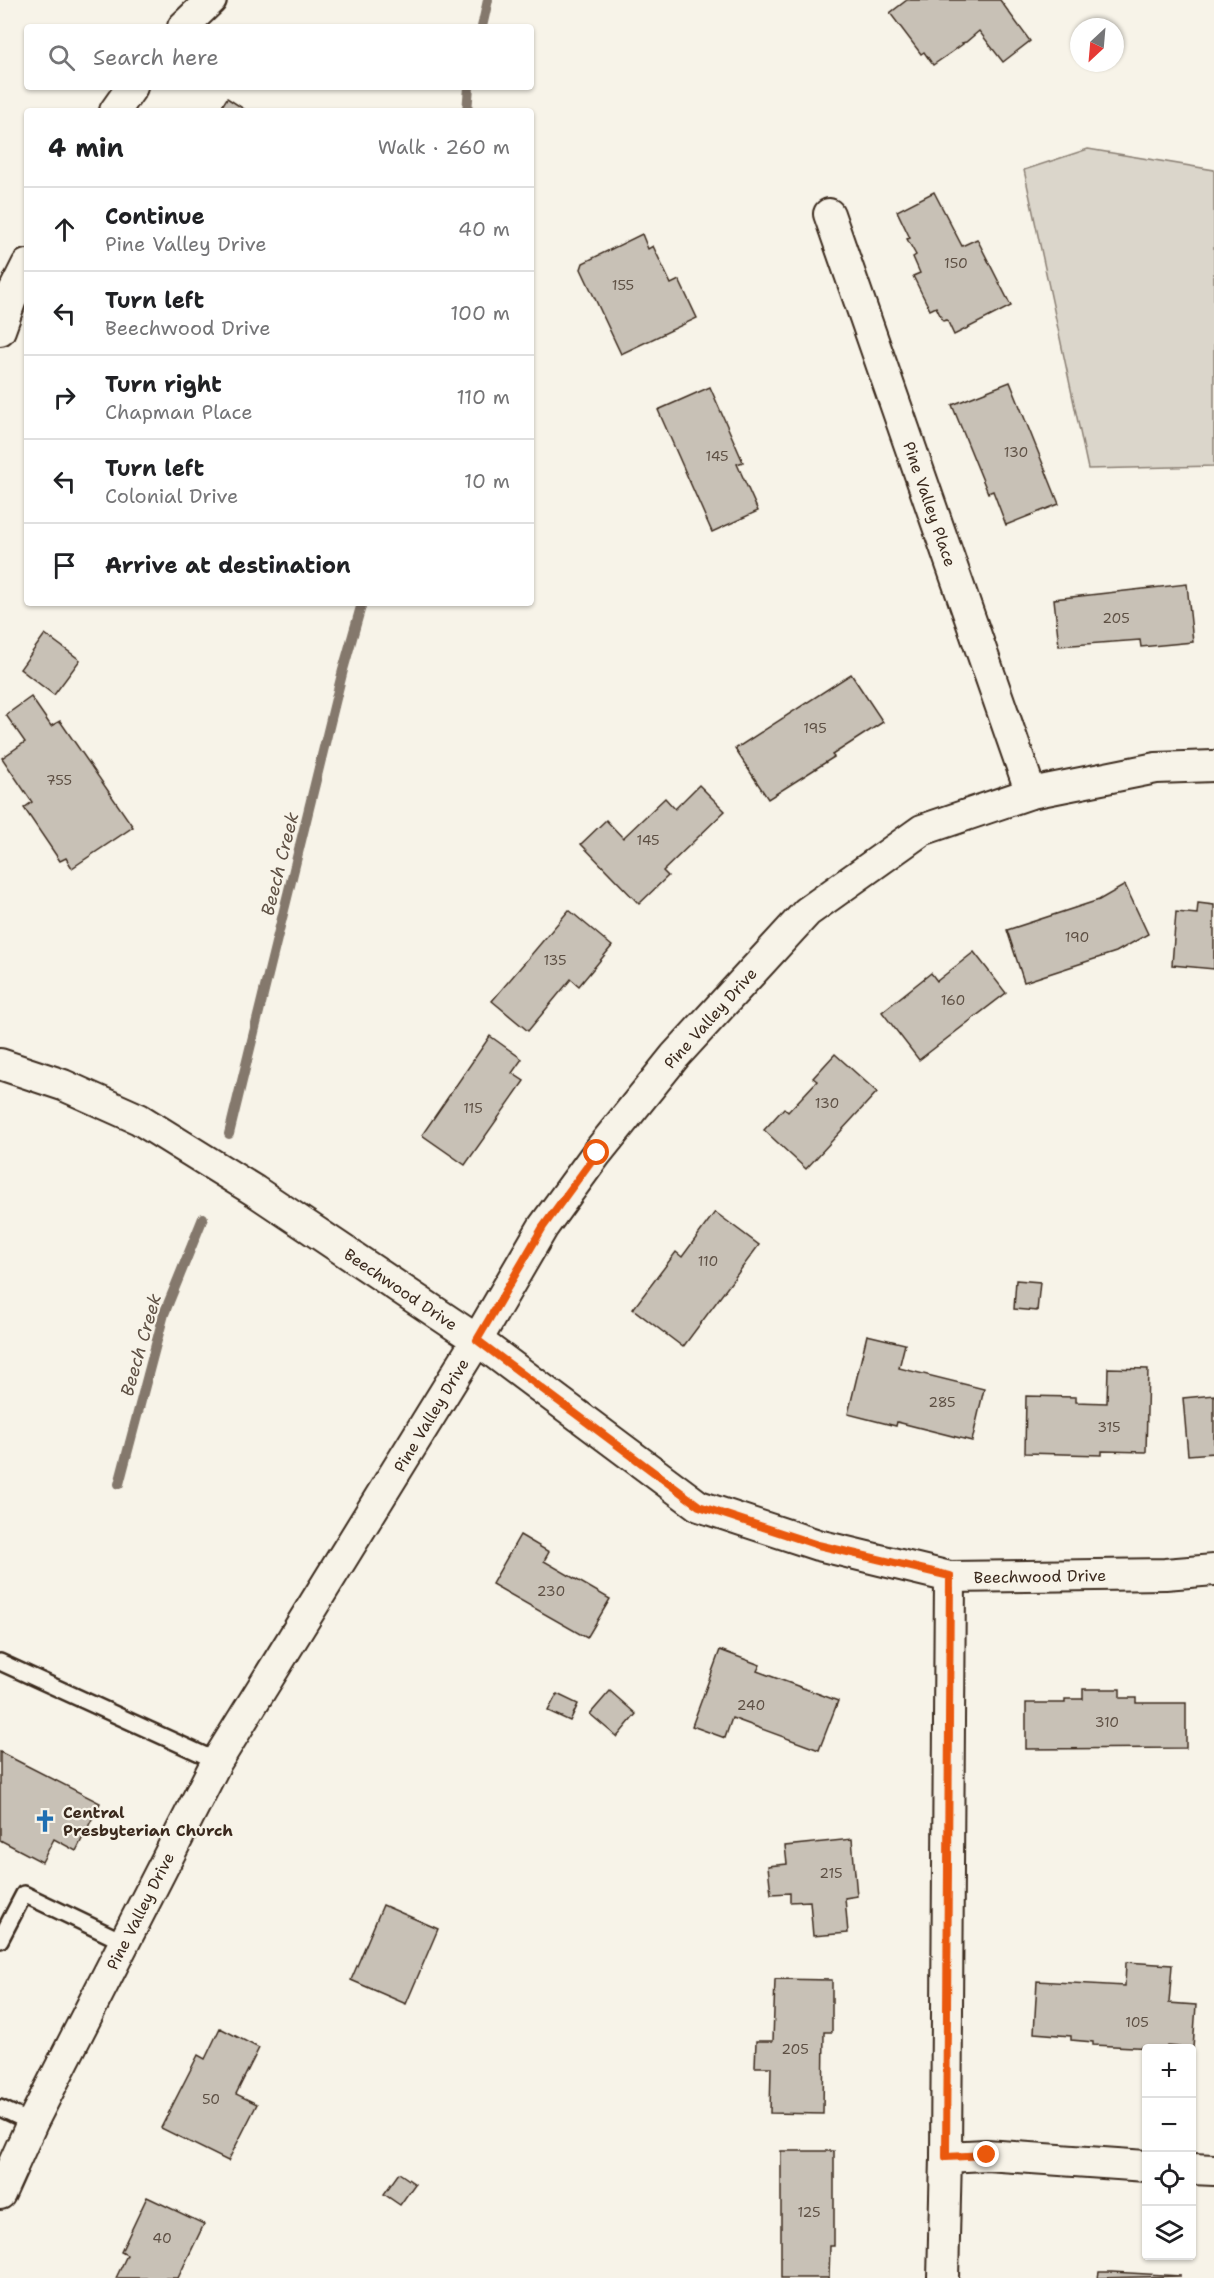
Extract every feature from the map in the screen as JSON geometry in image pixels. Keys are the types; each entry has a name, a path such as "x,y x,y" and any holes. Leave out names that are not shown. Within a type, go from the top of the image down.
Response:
{"street":[{"path":"186,24 211,0"},
{"path":"117,108 130,90"},
{"name":"Pine Valley Place","path":"829,214 1031,793"},
{"path":"0,330 24,271"},
{"name":"Pine Valley Drive","path":"0,2194 32,2123 218,1761 477,1340 543,1227 597,1153 675,1056 807,912 922,830 1031,793 1156,768 1214,766"},
{"name":"Beechwood Drive","path":"0,1064 63,1084 139,1119 255,1191 477,1340 699,1506 818,1545 950,1576 1165,1574 1214,1570"},
{"path":"943,2278 950,1576"},
{"path":"946,2157 987,2155 1142,2166"},
{"path":"1196,2169 1214,2170"}],"lane":[{"path":"0,1662 218,1761"},
{"path":"0,1940 24,1894 124,1942"},
{"path":"0,2108 32,2123"}],"shaded area":[{"path":"1088,149 1214,170 1214,466 1088,469 1024,170"}],"building":[{"path":"907,0 1000,0 1030,41 1003,62 979,31 933,65 924,52 921,54 890,13"},
{"path":"227,98 242,108 221,108"},
{"path":"934,192 962,246 977,239 1011,306 954,335 947,320 943,321 936,307 930,310 913,276 920,273 913,257 916,255 907,239 910,238 897,211"},
{"path":"642,234 648,249 653,246 671,284 679,280 697,318 621,354 581,269 583,263"},
{"path":"1010,382 1059,504 1006,525 993,491 988,493 952,405"},
{"path":"710,387 743,462 737,464 758,511 712,532 658,410"},
{"path":"1187,584 1193,642 1141,647 1140,640 1059,646 1054,599"},
{"path":"45,634 80,660 54,695 20,669"},
{"path":"851,674 883,722 832,755 834,757 768,799 735,749"},
{"path":"31,697 51,726 60,721 133,827 72,868 66,858 60,861 24,808 32,802 2,758 25,742 6,715"},
{"path":"699,785 725,811 663,871 668,876 639,904 581,844 606,820 623,838 665,798 675,809"},
{"path":"1125,885 1148,934 1116,952 1024,982 1007,930 1099,900"},
{"path":"1198,903 1214,905 1214,969 1172,965 1176,912 1197,914"},
{"path":"569,910 612,946 579,986 571,979 528,1031 492,1001"},
{"path":"974,952 1006,993 919,1060 882,1012 931,973 937,981"},
{"path":"490,1036 522,1059 512,1073 524,1081 465,1165 422,1135"},
{"path":"835,1054 877,1092 806,1169 764,1130 784,1108 788,1112 817,1081 813,1078"},
{"path":"715,1212 759,1245 683,1347 633,1309 676,1252 682,1257"},
{"path":"1016,1280 1040,1282 1037,1311 1014,1309"},
{"path":"867,1335 905,1344 899,1368 984,1389 972,1441 897,1422 896,1426 848,1414"},
{"path":"1108,1368 1148,1369 1146,1452 1102,1451 1102,1455 1025,1453 1026,1396 1076,1397 1076,1402 1107,1403"},
{"path":"1214,1395 1214,1453 1188,1455 1183,1398"},
{"path":"520,1535 549,1552 544,1561 610,1599 587,1638 492,1584"},
{"path":"720,1650 760,1665 757,1671 838,1701 819,1750 732,1718 725,1738 692,1726"},
{"path":"1083,1689 1120,1689 1120,1698 1136,1698 1136,1703 1186,1703 1186,1748 1026,1749 1026,1703 1065,1703 1065,1699 1083,1699"},
{"path":"610,1691 636,1714 617,1737 590,1714"},
{"path":"557,1694 578,1704 570,1721 548,1711"},
{"name":"Central Presbyterian Church","path":"0,1752 100,1803 76,1851 54,1839 42,1862 0,1840"},
{"path":"852,1839 857,1896 845,1898 848,1933 813,1936 810,1901 790,1902 790,1893 771,1894 768,1866 787,1864 785,1846"},
{"path":"383,1905 438,1929 406,2004 351,1980"},
{"path":"1126,1962 1172,1965 1169,2003 1196,2005 1193,2044 1142,2044 1142,2047 1093,2045 1093,2042 1071,2040 1071,2036 1034,2033 1037,1981 1125,1986"},
{"path":"775,1979 832,1980 832,2032 824,2032 823,2114 770,2113 771,2067 755,2067 756,2041 773,2041"},
{"path":"220,2028 259,2048 236,2094 257,2104 228,2161 161,2128 198,2055 205,2059"},
{"path":"781,2151 834,2151 834,2246 830,2246 829,2278 781,2278"},
{"path":"399,2173 415,2184 400,2205 384,2194"},
{"path":"147,2197 204,2224 178,2278 116,2278 127,2255 121,2252"},
{"path":"1099,2272 1112,2272 1181,2276 1098,2278"}],"waterway":[{"name":"Beech Creek","path":"483,24 488,0"},
{"name":"Beech Creek","path":"467,108 469,90"},
{"name":"Beech Creek","path":"229,1134 343,670 361,606"},
{"name":"Beech Creek","path":"119,1484 164,1314 203,1218"}],"place":[{"name":"Central Presbyterian Church","path":"45,1821"}],"route":[{"path":"597,1153 543,1227 477,1340 699,1506 818,1545 950,1576 946,2157 987,2155"}]}
